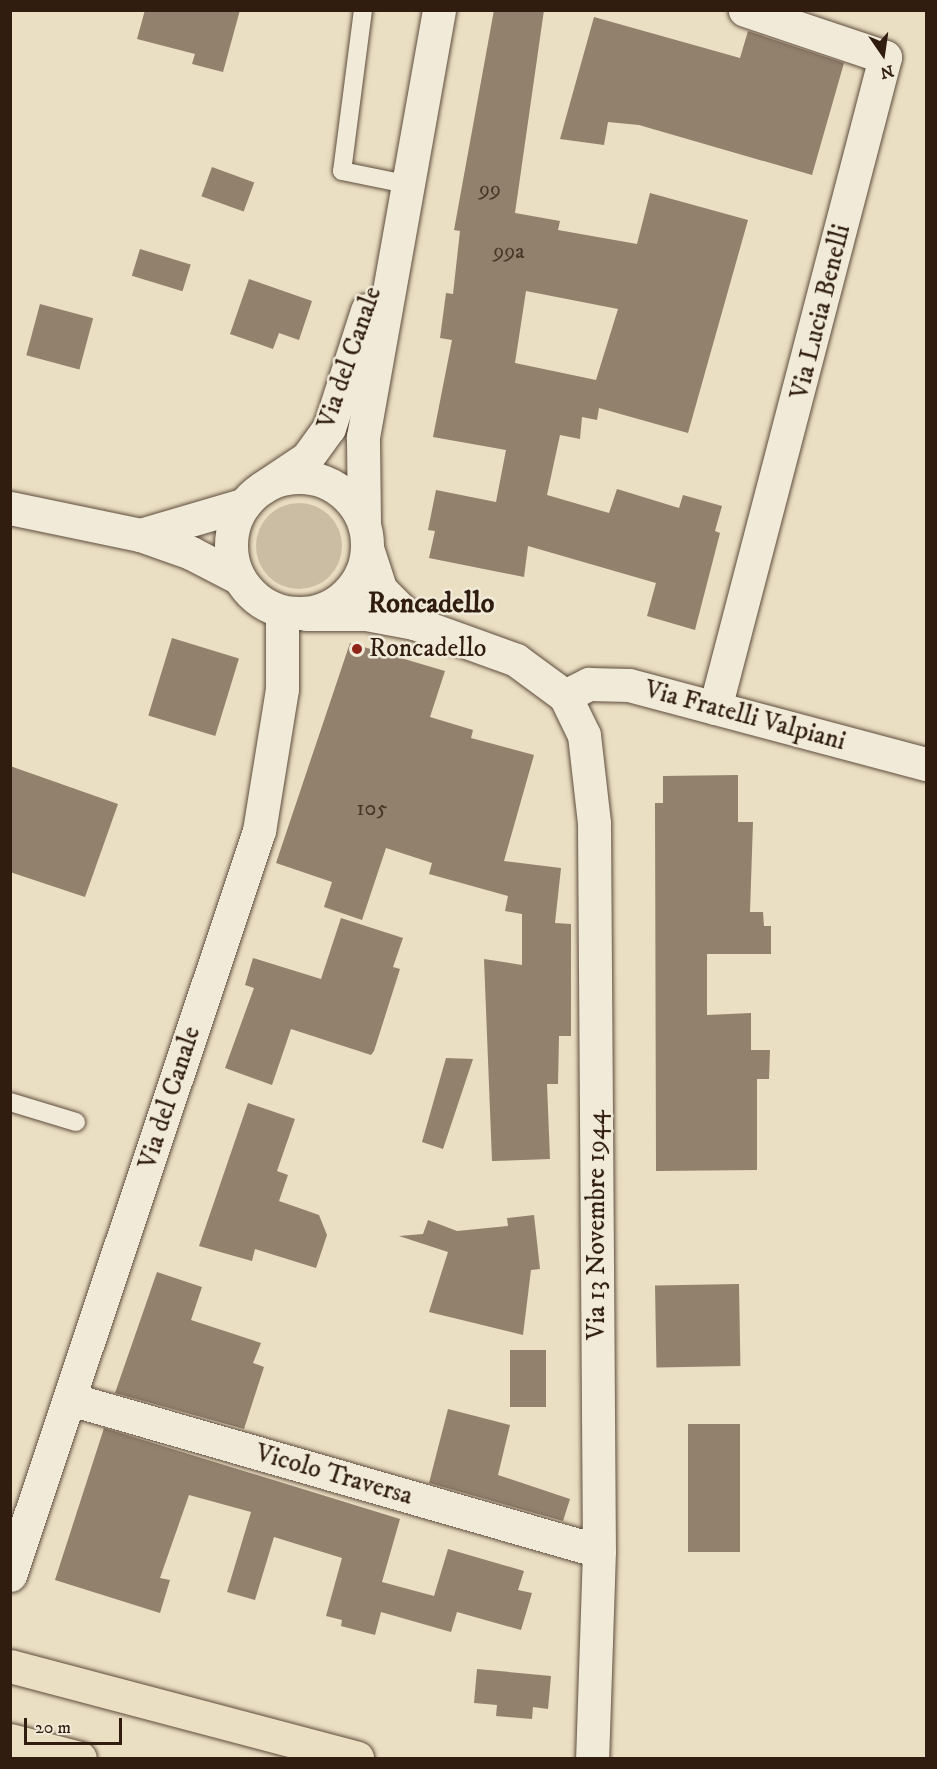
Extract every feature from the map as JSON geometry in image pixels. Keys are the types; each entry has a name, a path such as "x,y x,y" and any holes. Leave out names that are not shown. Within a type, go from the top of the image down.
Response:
{"highway":[{"path":"10,1666 357,1758"},
{"path":"10,1740 80,1758"}],"street":[{"name":"Via del Canale","path":"366,536 363,436 438,10"},
{"name":"Via Lucia Benelli","path":"715,708 885,57 745,10"},
{"name":"Via del Canale","path":"253,496 307,458 330,428 404,193"},
{"path":"140,535 253,496 281,480 322,480 354,504 366,536 380,589 414,623"},
{"path":"239,578 231,540 253,496"},
{"path":"10,508 140,535 239,578 265,605 294,613 366,614 414,623 516,660 565,696"},
{"path":"294,613 329,607 348,593 362,574 366,536"},
{"name":"Via del Canale","path":"10,1575 259,831 294,613"},
{"name":"Via Fratelli Valpiani","path":"565,696 589,684 629,685 927,764"},
{"name":"Via 13 Novembre 1944","path":"565,696 584,735 594,823 599,1551 592,1758"},
{"name":"Vicolo Traversa","path":"69,1399 599,1551"}],"lane":[{"path":"363,10 342,171 404,193"},
{"path":"10,1102 76,1122"}],"shaded area":[{"path":"299,503 315,507 329,516 338,530 342,546 338,562 329,576 315,585 299,589 283,585 269,576 260,562 256,546 260,530 269,516 283,507"}],"building":[{"path":"145,10 240,10 223,72 192,64 195,54 137,39"},
{"path":"494,10 544,10 515,213 560,221 558,230 637,244 650,193 748,220 688,433 599,408 597,420 582,417 580,439 560,435 547,495 609,513 617,489 679,508 683,495 722,506 715,531 720,533 695,630 647,616 656,583 528,546 524,577 429,558 435,531 428,530 436,490 496,502 506,450 433,437 452,340 440,338 446,293 453,294 460,231 454,230","holes":["526,291 618,309 596,380 515,363"]},
{"path":"594,17 740,58 748,31 844,63 812,175 639,125 608,122 604,145 560,139"},
{"path":"212,167 254,182 244,212 201,196"},
{"path":"140,249 191,264 182,291 132,276"},
{"path":"249,279 312,301 299,340 279,333 273,349 230,334"},
{"path":"40,304 93,318 79,369 26,355"},
{"path":"172,638 239,658 215,736 148,715"},
{"path":"350,643 445,671 430,717 473,730 471,738 534,755 504,861 561,868 555,923 571,924 571,1036 559,1036 558,1084 547,1084 550,1159 492,1161 484,959 522,965 522,914 505,911 508,896 429,874 432,863 386,848 362,920 324,907 332,882 276,863"},
{"path":"10,766 118,804 85,897 10,872"},
{"path":"738,775 738,822 753,822 750,912 763,912 764,926 771,926 771,954 707,954 707,1015 751,1013 751,1050 770,1050 769,1079 757,1079 757,1170 656,1171 655,803 663,803 663,776"},
{"path":"341,918 403,938 393,967 400,969 371,1055 291,1029 272,1085 225,1068 254,988 245,985 253,958 321,979"},
{"path":"446,1058 473,1059 443,1149 422,1142"},
{"path":"248,1103 295,1119 277,1171 288,1175 279,1201 319,1215 327,1235 316,1268 255,1249 252,1261 199,1246"},
{"path":"534,1215 540,1269 531,1270 523,1335 429,1312 448,1252 399,1236 423,1234 428,1220 457,1231 508,1226 507,1218"},
{"path":"157,1272 202,1287 191,1320 261,1343 253,1363 264,1367 244,1429 115,1393"},
{"path":"739,1284 740,1366 656,1367 655,1285"},
{"path":"510,1350 546,1350 546,1407 510,1407"},
{"path":"448,1409 510,1425 498,1475 570,1499 563,1521 429,1483"},
{"path":"688,1424 740,1424 740,1552 688,1552"},
{"path":"104,1428 400,1519 382,1582 434,1596 448,1549 524,1571 518,1590 532,1593 521,1630 457,1612 451,1632 381,1612 375,1635 341,1626 342,1620 326,1616 342,1558 274,1537 255,1600 227,1592 251,1512 189,1495 160,1578 170,1580 160,1613 55,1580"},
{"path":"477,1669 551,1676 548,1709 533,1707 532,1719 496,1716 497,1705 474,1703"}],"place":[{"name":"Roncadello","path":"357,649"}],"district":[{"name":"Roncadello","path":"431,604"}]}
